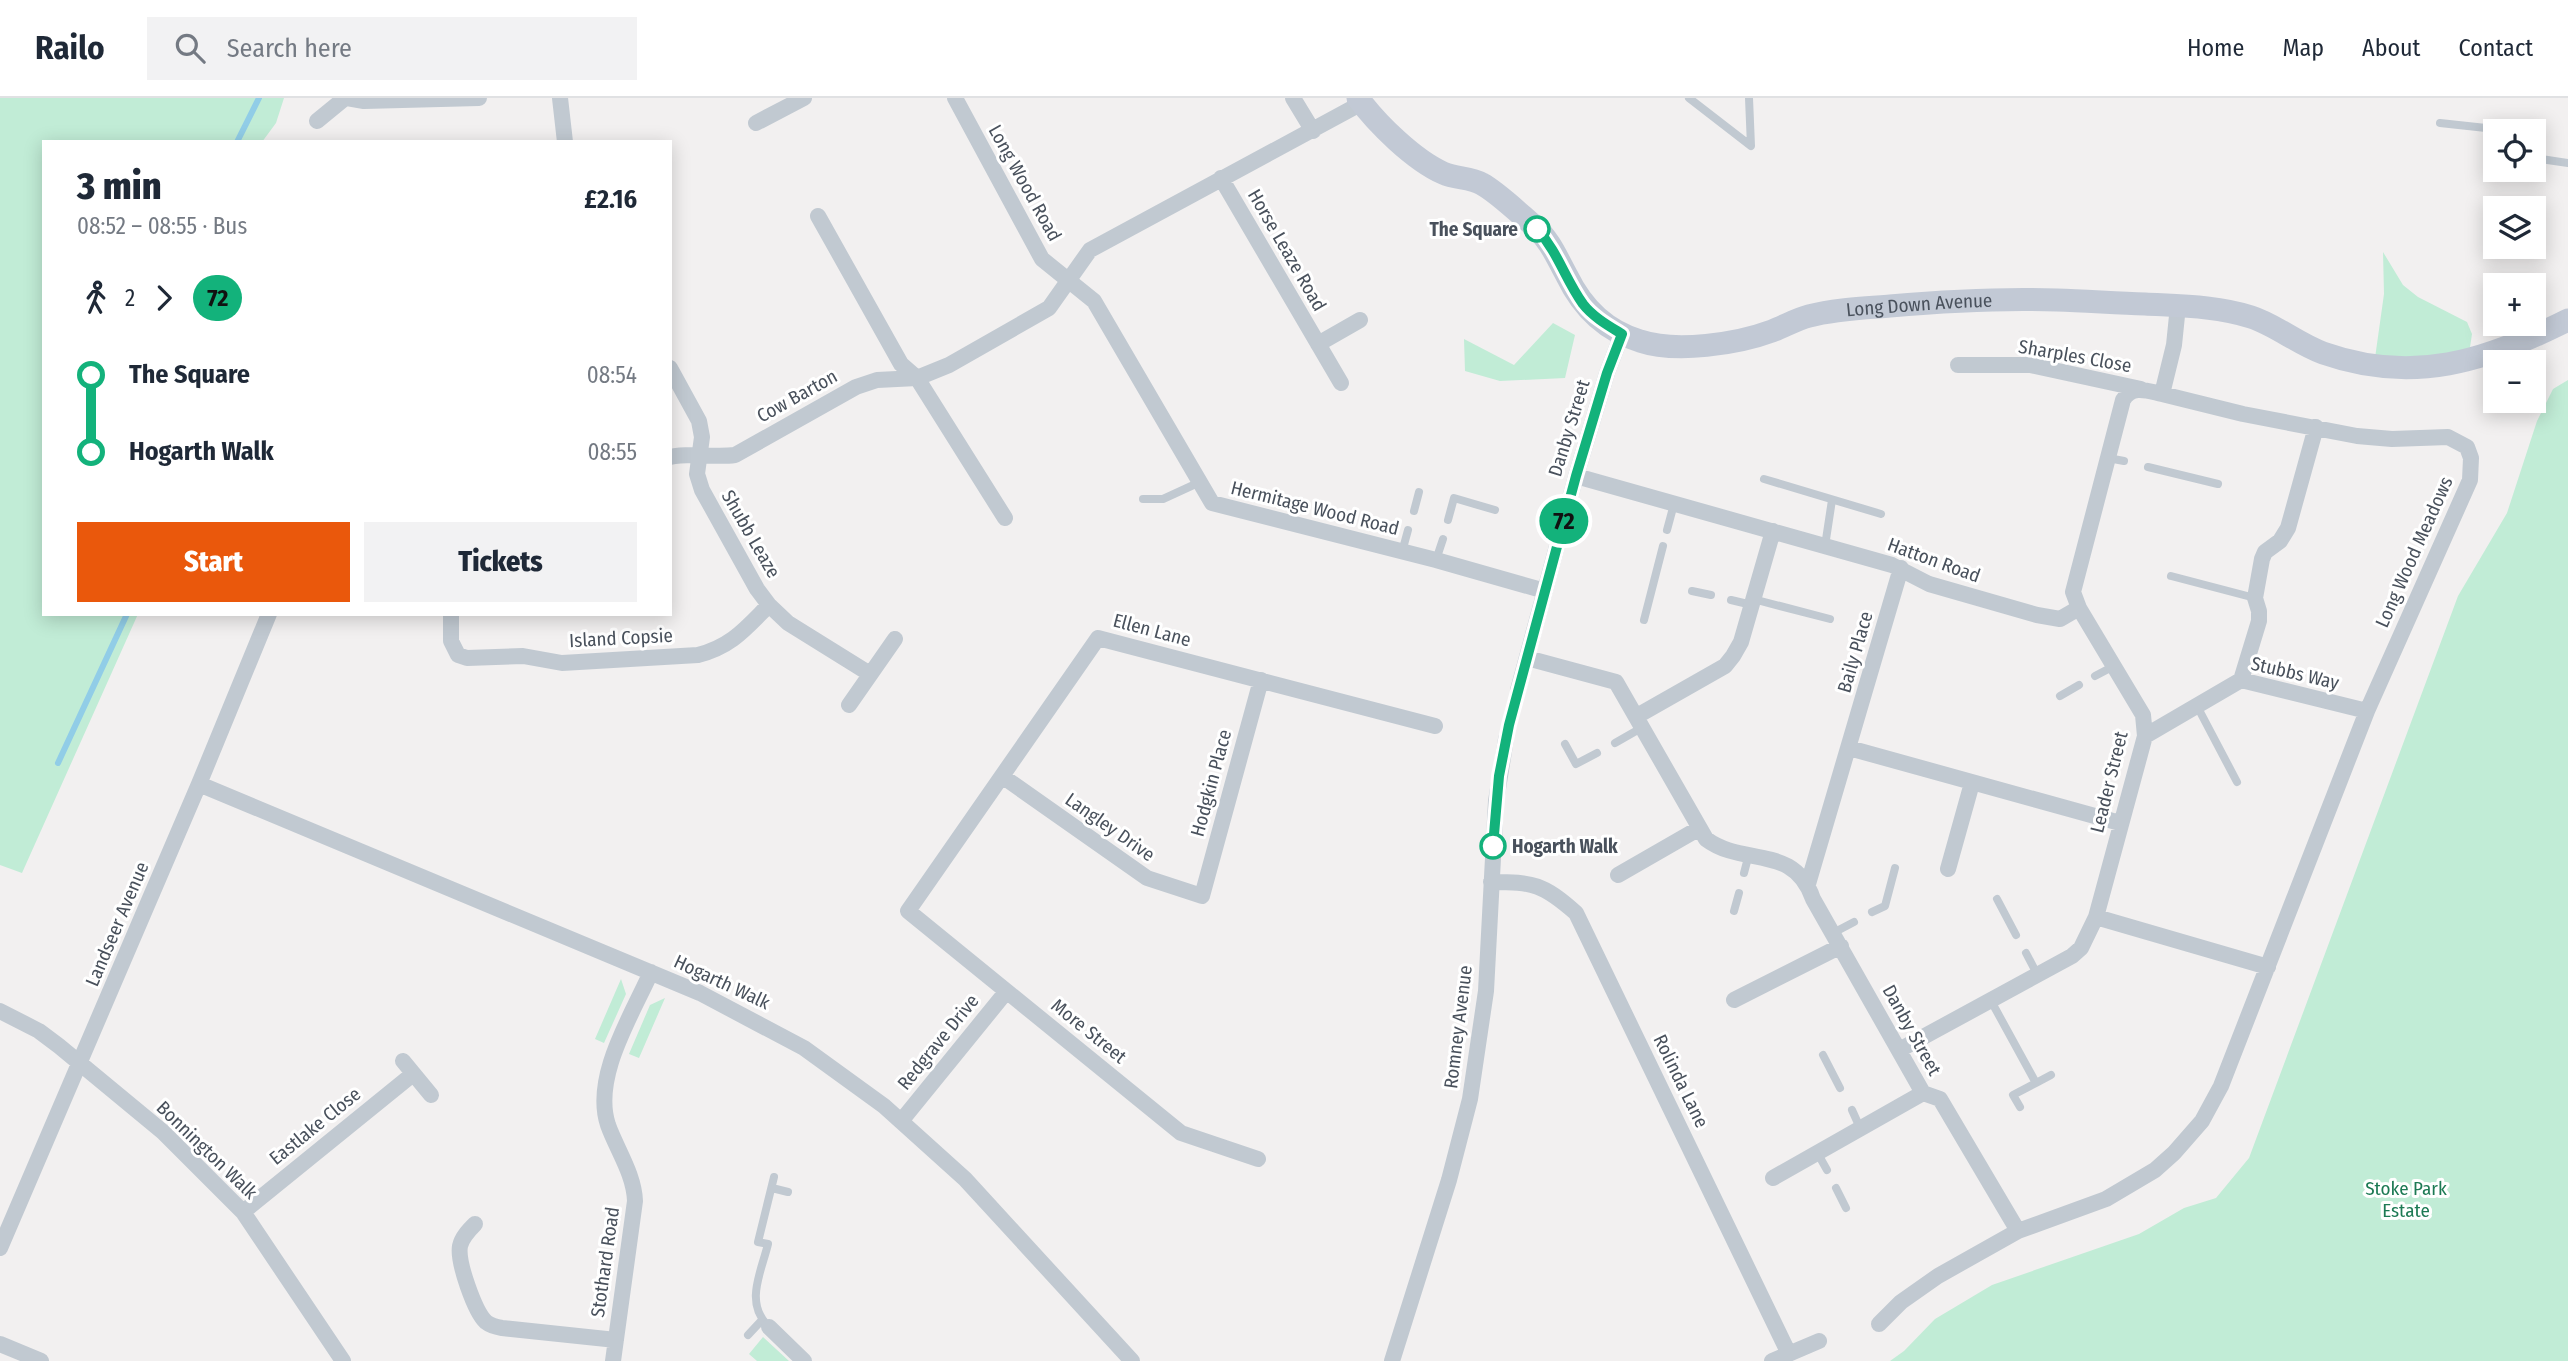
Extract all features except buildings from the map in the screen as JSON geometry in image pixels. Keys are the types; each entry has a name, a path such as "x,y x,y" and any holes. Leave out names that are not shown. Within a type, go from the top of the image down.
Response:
{"street":[{"path":"317,121 346,98 364,101 479,98"},
{"path":"560,98 565,140"},
{"path":"756,123 804,98"},
{"path":"1293,98 1312,131"},
{"name":"Long Wood Road","path":"960,100 1042,259 1068,281"},
{"name":"Horse Leaze Road","path":"1068,281 1090,250 1312,131 1360,101"},
{"name":"Long Down Avenue","path":"1360,101 1414,154 1440,172 1484,185 1537,228 1558,256 1584,306 1605,324 1642,342 1661,345 1718,344 1769,332 1809,316 1965,299 2058,300 2218,309 2253,317 2320,352 2362,365 2398,368 2442,366 2478,359 2568,320"},
{"name":"Horse Leaze Road","path":"1221,178 1341,383"},
{"path":"818,216 901,364 917,378 1006,518"},
{"name":"Cow Barton","path":"672,456 682,454 718,457 735,454 856,387 877,380 917,378 949,365 1049,308 1068,281"},
{"name":"Hermitage Wood Road","path":"1068,281 1094,301 1212,503 1436,560 1545,591"},
{"path":"2143,390 2162,394 2175,345 2178,306"},
{"name":"Horse Leaze Road","path":"1318,344 1360,320"},
{"name":"Danby Street","path":"1518,690 1576,476 1607,373 1622,334"},
{"name":"Sharples Close","path":"1958,365 2030,365 2143,390"},
{"name":"Shubb Leaze","path":"672,372 699,421 702,437 697,474 702,490 757,589 788,623 870,674"},
{"name":"Leader Street","path":"1900,1049 2072,956 2081,948 2096,917 2145,736 2143,715 2079,608 2073,592 2116,459 2123,400 2127,393 2143,390"},
{"name":"Long Wood Meadows","path":"1879,1324 1901,1302 1938,1276 2018,1231 2106,1199 2155,1170 2202,1121 2221,1086 2367,712 2470,480 2471,458 2467,447 2448,437 2392,439 2357,436 2244,414 2162,394"},
{"path":"2241,680 2259,621 2255,598 2265,552 2280,541 2288,528 2316,427"},
{"name":"Hatton Road","path":"1576,476 1901,568 1929,583 2037,615 2060,619 2079,608"},
{"path":"1640,722 1725,666 1733,656 1741,642 1773,531"},
{"name":"Baily Place","path":"1808,884 1901,568"},
{"name":"Island Copsie","path":"451,616 451,641 458,655 467,658 523,656 562,663 698,655 717,650 735,640 769,605"},
{"name":"Landseer Avenue","path":"0,1248 268,616"},
{"name":"Ellen Lane","path":"908,911 1098,638 1436,726"},
{"path":"849,705 895,639"},
{"name":"Danby Street","path":"1527,657 1616,682 1698,829 1713,844 1791,866 1808,884 1813,899 1923,1093 1773,1178"},
{"name":"Hodgkin Place","path":"1202,896 1261,680"},
{"name":"Stubbs Way","path":"2145,736 2241,680 2367,712"},
{"name":"Romney Avenue","path":"1392,1361 1466,1119 1486,991 1496,801 1506,739"},
{"path":"1849,748 2120,823"},
{"name":"Langley Drive","path":"1002,776 1147,878 1202,896"},
{"path":"1948,869 1972,783"},
{"name":"Hogarth Walk","path":"199,784 651,972 729,1007 781,1035 845,1075 902,1120 965,1179 1130,1360"},
{"path":"1618,874 1698,829"},
{"name":"Rolinda Lane","path":"1491,881 1526,881 1554,893 1576,913 1789,1354"},
{"name":"More Street","path":"908,911 1181,1133 1258,1159"},
{"path":"2096,917 2268,967"},
{"path":"1734,1000 1837,940"},
{"name":"Stothard Road","path":"612,1361 635,1201 632,1182 607,1123 606,1086 615,1053 651,972"},
{"name":"Redgrave Drive","path":"902,1120 1006,992"},
{"name":"Bonnington Walk","path":"0,1011 39,1031 163,1132 243,1212 343,1361"},
{"name":"Eastlake Close","path":"243,1212 408,1068 431,1095"},
{"path":"1923,1093 1940,1099 2018,1231"},
{"path":"475,1224 462,1241 459,1256 479,1323 616,1340"},
{"path":"765,1324 804,1361"},
{"path":"1772,1361 1819,1341"},
{"path":"0,1344 41,1361"}],"lane":[{"path":"1689,98 1751,146 1749,98"},
{"path":"2440,123 2483,128"},
{"path":"2546,160 2568,163"},
{"path":"2148,467 2218,484"},
{"path":"1763,479 1881,514"},
{"path":"1143,499 1163,499 1200,482"},
{"path":"1414,511 1419,492"},
{"path":"1448,520 1454,498 1495,510"},
{"path":"1825,546 1832,500"},
{"path":"1667,530 1674,504"},
{"path":"1402,552 1408,530"},
{"path":"1436,560 1443,539"},
{"path":"1644,620 1663,546"},
{"path":"2171,576 2255,598"},
{"path":"1692,591 1711,596"},
{"path":"1731,600 1753,602 1830,619"},
{"path":"2095,676 2114,666"},
{"path":"2060,696 2079,685"},
{"name":"Romney Avenue","path":"1506,739 1518,690"},
{"path":"2197,706 2237,782"},
{"path":"1615,743 1640,722"},
{"path":"1565,744 1576,764 1597,753"},
{"path":"1744,873 1749,854"},
{"path":"1872,912 1885,906 1895,868"},
{"path":"1734,911 1739,893"},
{"path":"1997,899 2016,935"},
{"path":"1837,940 1854,922"},
{"path":"2026,953 2037,974"},
{"path":"1990,999 2036,1083"},
{"path":"1823,1055 1840,1088"},
{"path":"2020,1107 2013,1095 2051,1075"},
{"path":"1852,1110 1861,1130"},
{"path":"1818,1154 1827,1170"},
{"path":"748,1335 765,1324 756,1308 755,1293 771,1245 758,1242 774,1177"},
{"path":"772,1188 788,1192"},
{"path":"1836,1188 1846,1208"}],"green space":[{"path":"0,98 284,98 276,123 263,140 42,140 42,616 137,616 22,873 0,865"},
{"path":"2383,252 2403,285 2418,297 2467,322 2472,334 2469,354 2433,360 2375,358 2384,294"},
{"path":"1553,323 1575,335 1565,378 1500,381 1465,371 1464,339 1514,365"},
{"name":"Stoke Park Estate","path":"2568,380 2568,1361 1890,1361 1904,1351 1935,1319 1992,1285 2139,1234 2184,1208 2216,1198 2249,1158 2458,596 2507,513 2537,421 2541,413 2546,413 2546,403 2553,389"},
{"path":"621,979 626,994 604,1043 595,1039"},
{"path":"665,998 639,1058 629,1054 650,1005"},
{"path":"763,1337 789,1361 757,1361 749,1354"}],"waterway":[{"path":"238,140 259,98"},
{"path":"58,763 126,616"}],"bus line":[{"name":"72","path":"1493,846 1499,776 1509,725 1576,476 1607,373 1622,334 1584,306 1558,256 1537,229"}],"place":[{"name":"The Square","path":"1537,229"},
{"name":"Hogarth Walk","path":"1493,846"}]}
